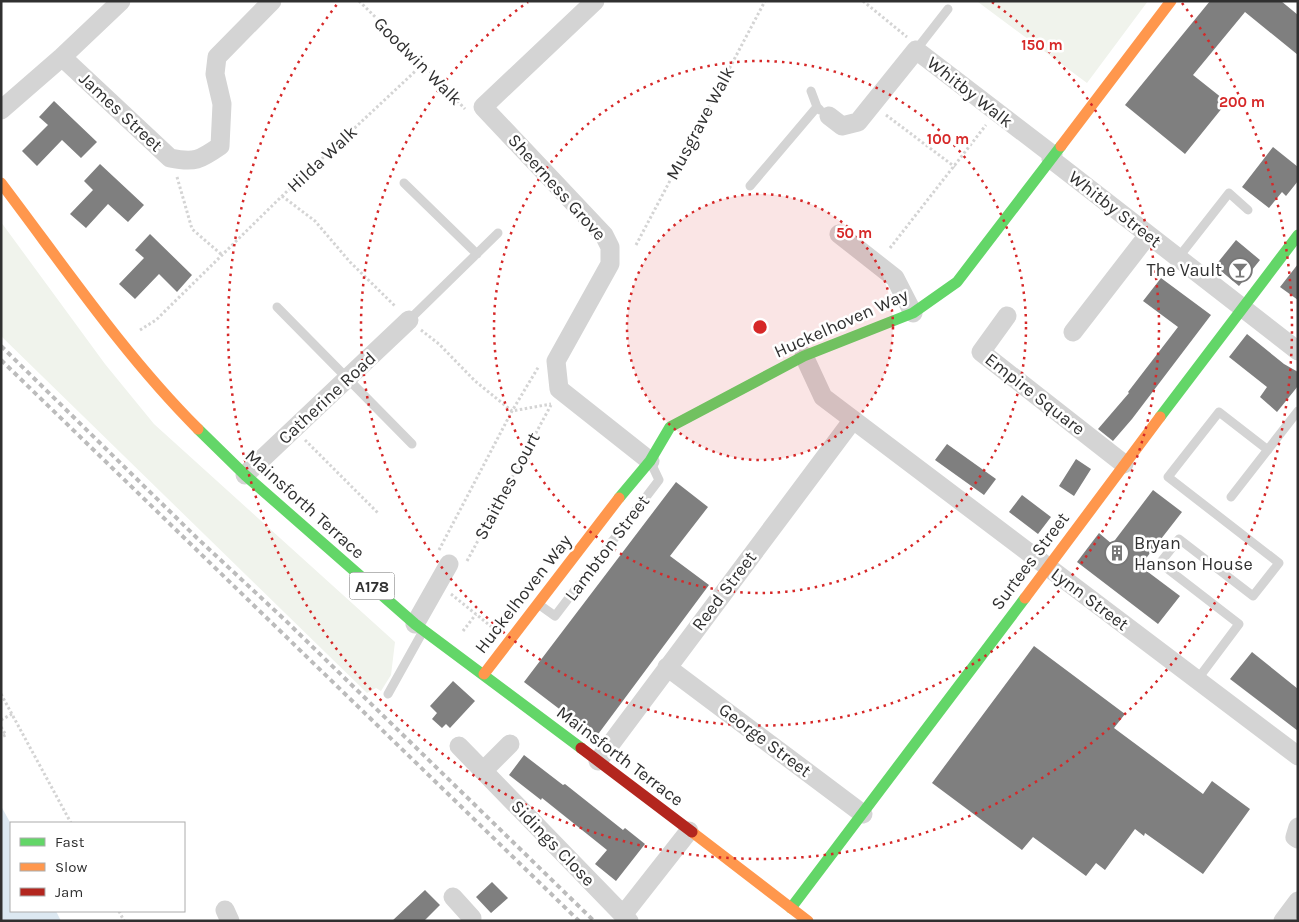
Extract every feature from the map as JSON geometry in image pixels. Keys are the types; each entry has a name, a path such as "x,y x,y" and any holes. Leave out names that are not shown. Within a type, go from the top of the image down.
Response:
{"street":[{"path":"1,110 62,57 120,1"},
{"name":"James Street","path":"62,57 170,158 188,162 205,157 220,146 222,104 215,74 217,57 272,1"},
{"path":"483,107 595,1"},
{"name":"Huckelhoven Way","path":"484,674 616,502 650,461 670,428 804,356 912,313 957,282 1171,1"},
{"name":"Whitby Walk","path":"823,112 842,126 858,122 914,45 1052,157"},
{"name":"Sheerness Grove","path":"483,107 604,235 610,247 610,264 556,361"},
{"name":"Whitby Street","path":"1052,157 1148,235 1298,351"},
{"name":"Mainsforth Terrace","path":"1,183 122,343 157,385 175,406 245,475 419,627 484,674 808,921"},
{"path":"839,234 895,278 912,313"},
{"path":"1073,332 1148,235"},
{"name":"Surtees Street","path":"791,908 1241,308 1298,236"},
{"name":"Empire Square","path":"1007,316 981,352 1124,464"},
{"name":"Catherine Road","path":"245,475 409,320"},
{"name":"Lynn Street","path":"804,356 822,398 1298,756"},
{"path":"556,361 559,389 650,461"},
{"name":"Reed Street","path":"598,761 852,421"},
{"path":"419,627 443,559"},
{"name":"George Street","path":"667,667 863,814"},
{"path":"483,771 510,744"},
{"name":"Sidings Close","path":"459,746 626,918 689,830"},
{"path":"1298,827 1295,837 1298,839"},
{"path":"453,896 472,920"},
{"path":"1282,921 1298,901"}],"lane":[{"path":"914,45 948,9"},
{"path":"750,186 823,112 811,91"},
{"path":"404,183 477,254"},
{"path":"1178,258 1229,193 1248,210"},
{"path":"409,320 498,234"},
{"path":"277,307 412,444"},
{"path":"1231,497 1298,410"},
{"path":"1197,680 1239,624 1160,563 1179,539 1253,596 1279,563 1168,478 1219,412 1268,450"},
{"name":"Lambton Street","path":"538,605 556,616 659,480 650,461"},
{"path":"388,694 419,627"}],"path":[{"name":"Goodwin Walk","path":"359,1 423,64 464,109 483,107"},
{"name":"Musgrave Walk","path":"636,245 765,1"},
{"path":"863,1 914,45"},
{"name":"Hilda Walk","path":"140,331 156,320 423,64"},
{"path":"886,115 955,167"},
{"name":"Whitby Walk","path":"890,248 955,167 988,122"},
{"path":"170,158 192,229 222,256"},
{"path":"443,559 512,411 546,355 556,361"},
{"name":"Staithes Court","path":"443,559 462,570 559,389"},
{"path":"294,429 379,514"},
{"path":"447,591 496,630"},
{"path":"460,634 476,614"},
{"path":"1,694 70,822"},
{"path":"1,720 12,714"},
{"path":"1,727 6,735 1,737"}],"shaded area":[{"path":"979,1 1148,1 1087,83"},
{"path":"1,222 105,364 154,424 395,642 391,675 381,691 376,688 367,693 1,336"},
{"path":"1,806 10,822 10,912 56,912 61,921 1,921"}],"building":[{"path":"1210,1 1281,1 1298,15 1298,55 1245,12 1193,75 1227,102 1185,154 1125,105"},
{"path":"54,101 97,142 81,158 62,140 37,166 22,151 48,125 39,117"},
{"path":"1273,147 1298,167 1298,181 1286,196 1282,192 1269,208 1242,187"},
{"path":"100,164 144,205 128,222 108,204 86,228 70,214 93,190 84,181"},
{"path":"150,234 192,275 177,292 159,274 135,299 119,284 144,258 135,250"},
{"path":"1236,240 1260,260 1239,286 1215,266"},
{"path":"1298,264 1298,300 1280,287"},
{"path":"1161,278 1211,315 1113,441 1098,429 1129,393 1178,327 1143,301"},
{"path":"1247,334 1284,364 1298,372 1298,386 1277,412 1260,397 1267,387 1229,357"},
{"path":"947,444 996,479 984,495 935,460"},
{"path":"1076,459 1091,469 1074,496 1059,486"},
{"path":"676,482 708,507 670,556 709,585 596,737 524,682"},
{"name":"Bryan Hanson House","path":"1153,490 1182,512 1140,566 1180,596 1158,624 1077,562 1099,533 1112,544"},
{"path":"1022,495 1051,517 1038,534 1009,512"},
{"path":"1034,646 1125,714 1114,728 1203,794 1212,781 1250,809 1203,874 1145,833 1144,836 1135,829 1105,870 1096,863 1086,876 1033,837 1022,850 932,783"},
{"path":"1252,652 1298,689 1298,731 1230,679"},
{"path":"453,681 475,701 450,728 446,724 442,728 432,719 437,713 430,706"},
{"path":"524,755 563,785 565,784 623,830 625,828 645,844 616,881 595,864 607,850 542,798 541,800 509,775"},
{"path":"492,882 508,898 491,913 476,897"},
{"path":"425,890 440,905 424,921 392,921"}],"railway":[{"path":"1,346 594,921"},
{"path":"1,360 579,921"}],"traffic: fast":[{"path":"619,498 650,461 670,427 804,356 913,313 957,282 1061,146"},
{"path":"1160,417 1298,235"},
{"path":"198,429 245,475 415,624 581,748"},
{"path":"791,908 1025,598"}],"traffic: slow":[{"path":"1061,146 1171,1"},
{"path":"1,183 120,341 171,401 198,429"},
{"path":"1025,598 1160,417"},
{"path":"484,674 619,498"},
{"path":"692,832 808,921"}],"traffic: jam":[{"path":"581,748 692,832"}],"place":[{"name":"The Vault","path":"1240,270"},
{"name":"Bryan Hanson House","path":"1117,553"}]}
